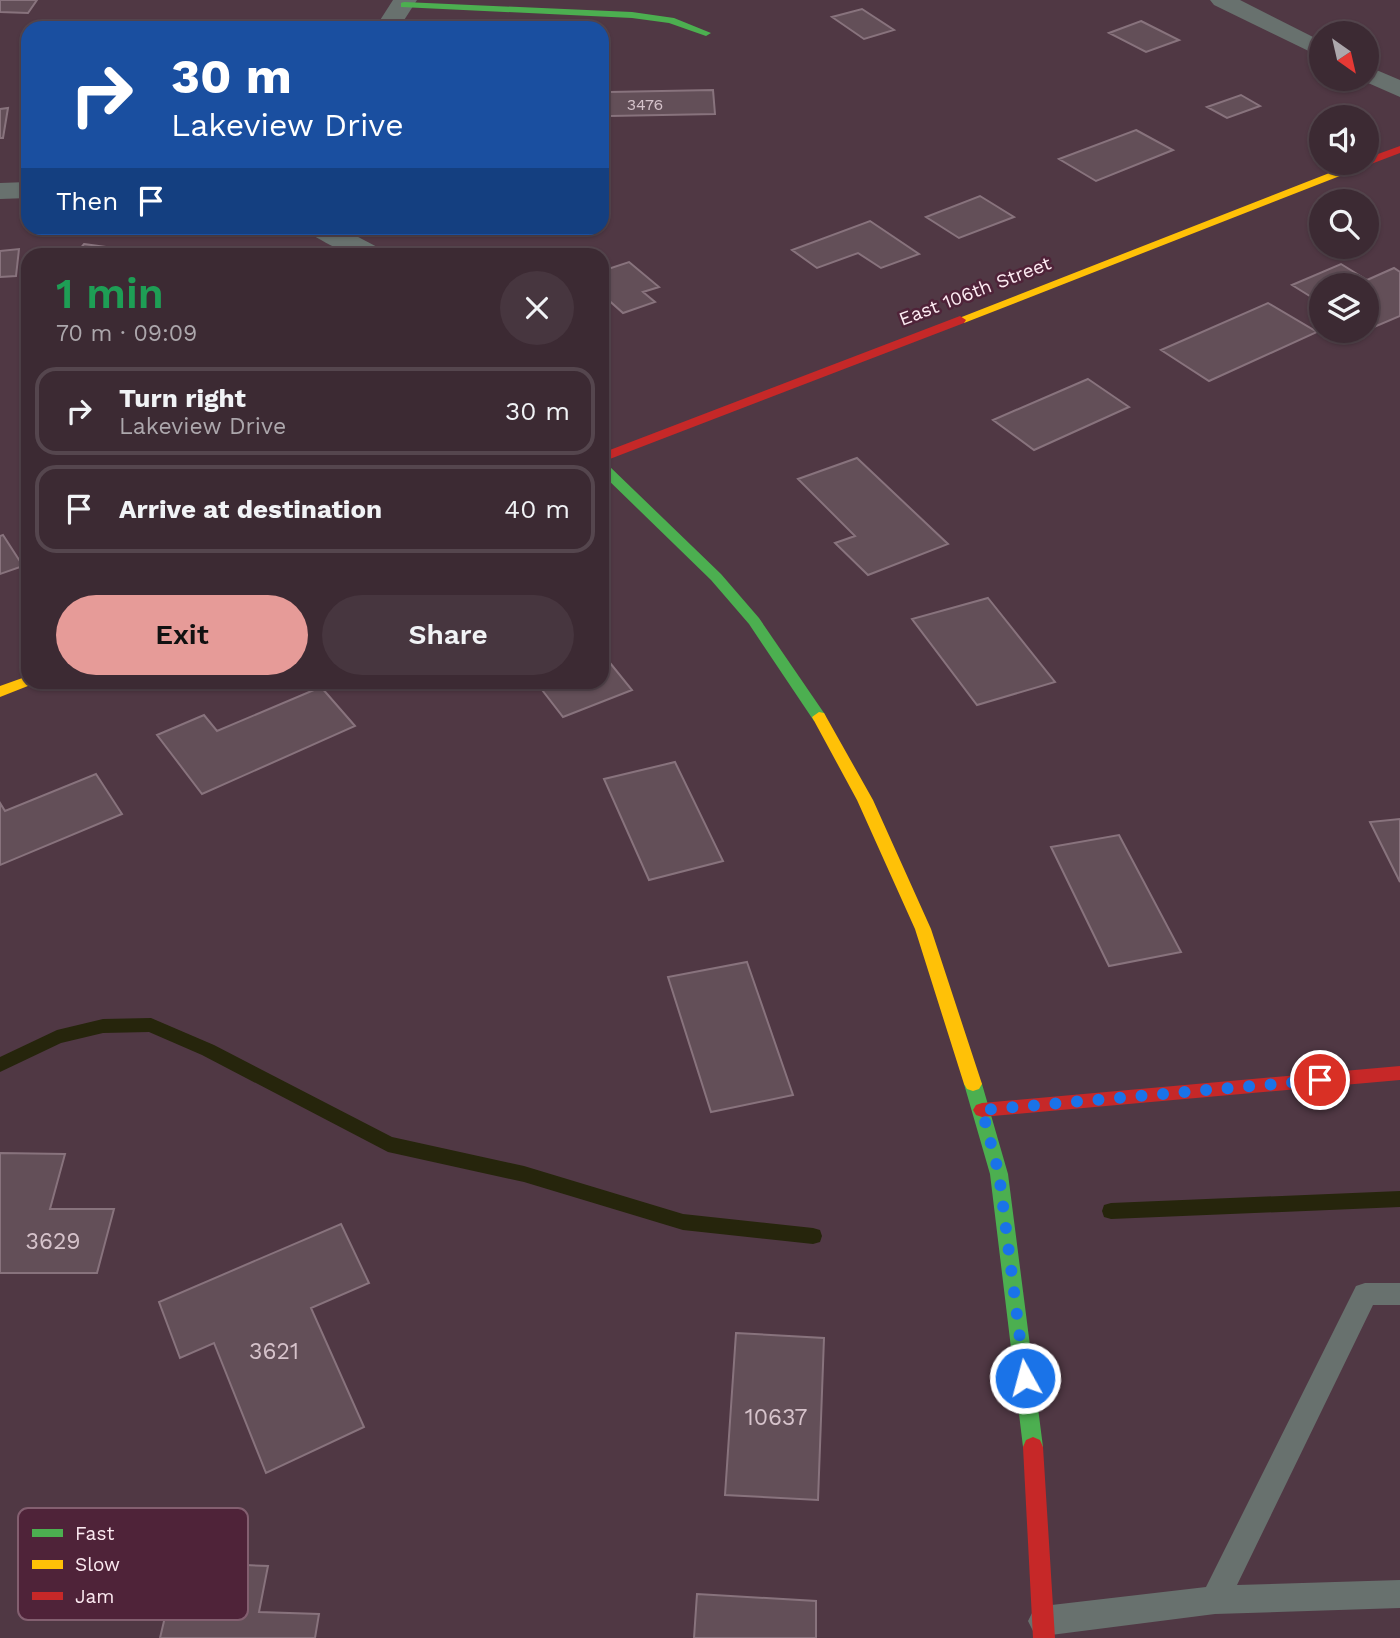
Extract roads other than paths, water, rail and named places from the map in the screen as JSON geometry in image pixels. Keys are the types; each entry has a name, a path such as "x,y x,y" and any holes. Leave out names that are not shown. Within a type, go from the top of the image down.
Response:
{"street":[{"path":"1222,0 1309,44"},
{"path":"392,21 404,2 632,15 671,20 706,33"},
{"path":"1379,80 1400,90"},
{"name":"East 106th Street","path":"1379,157 1400,149"},
{"name":"East 106th Street","path":"609,455 1331,175"},
{"path":"0,191 21,190"},
{"path":"335,235 360,248"},
{"path":"609,474 716,577 754,621 818,715 865,800 923,929 982,1110 999,1174 1032,1432 1043,1629"},
{"path":"0,692 21,684"},
{"path":"982,1110 1400,1073"}],"lane":[{"path":"1215,1600 1365,1294 1400,1294"},
{"path":"1043,1629 1215,1600 1400,1594"}],"waterway":[{"path":"0,1065 57,1037 103,1026 151,1025 208,1050 388,1144 524,1174 683,1222 813,1236"},
{"path":"1111,1211 1400,1199"}]}
